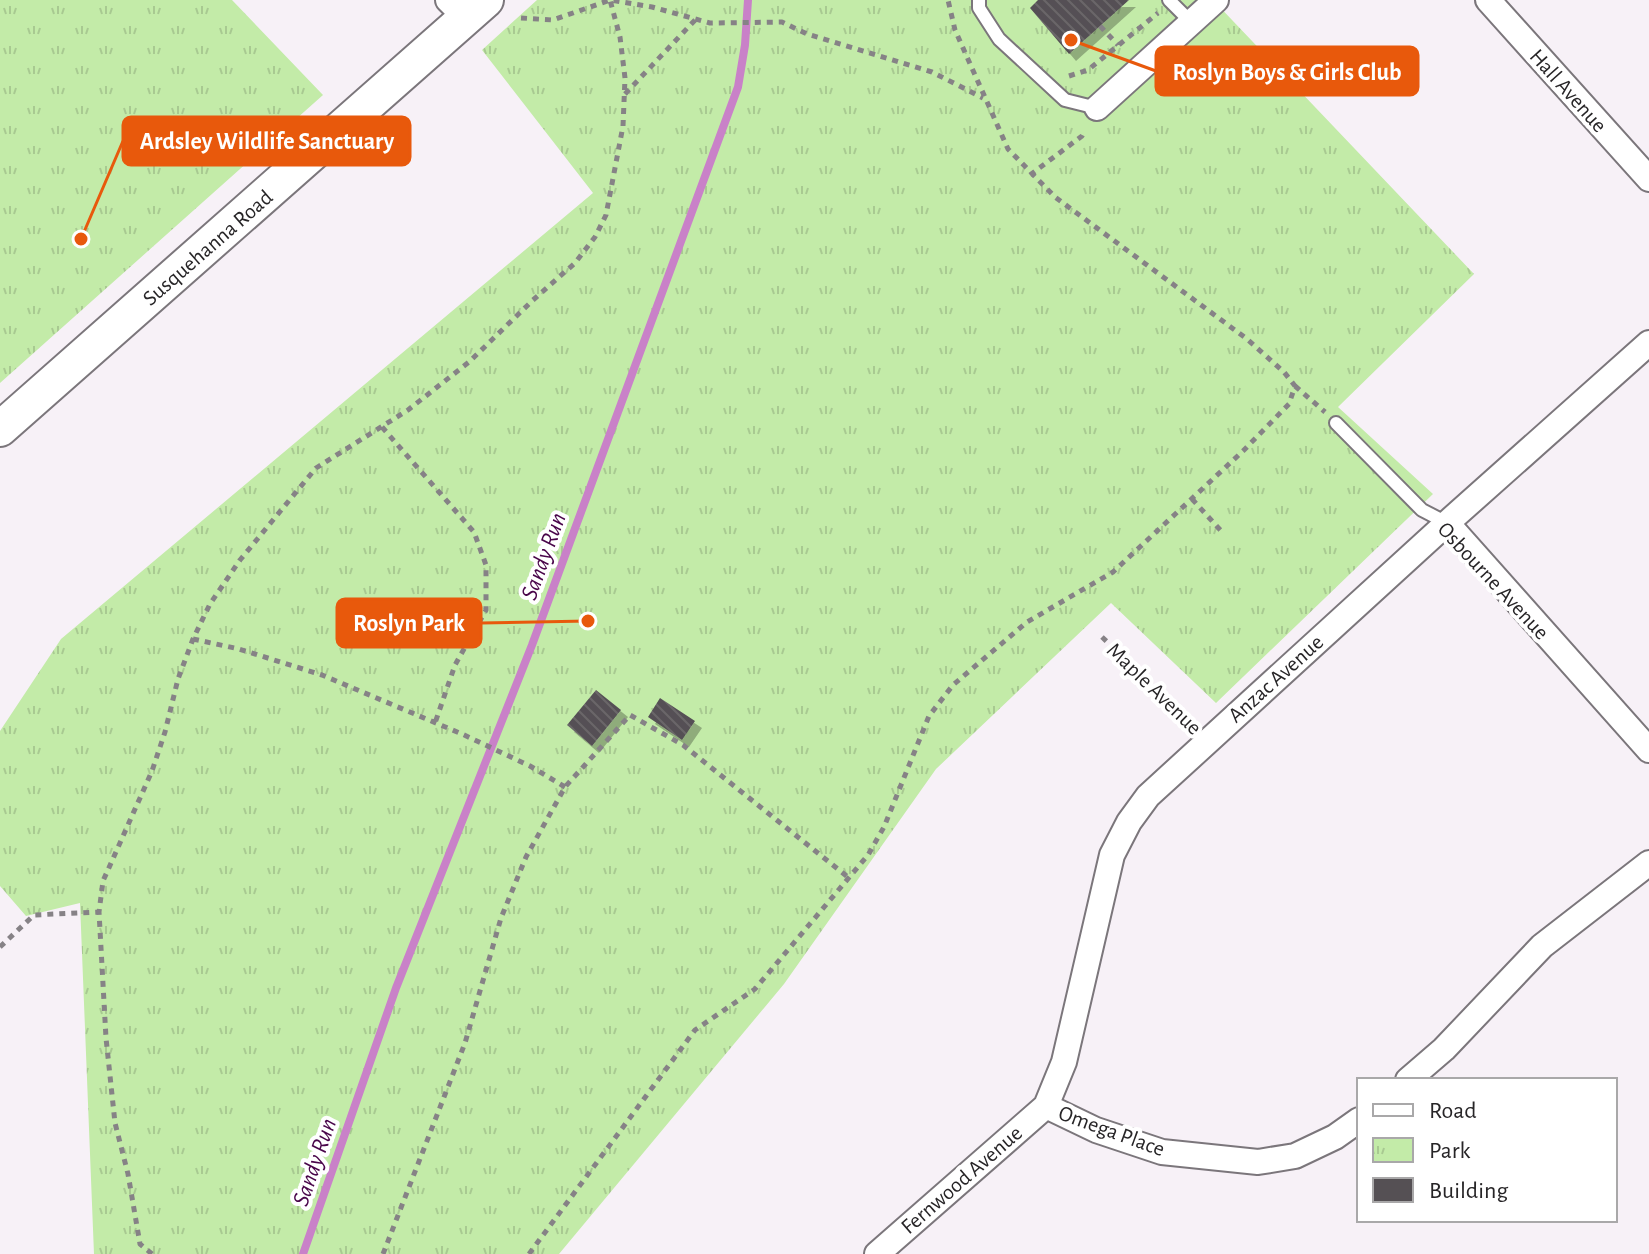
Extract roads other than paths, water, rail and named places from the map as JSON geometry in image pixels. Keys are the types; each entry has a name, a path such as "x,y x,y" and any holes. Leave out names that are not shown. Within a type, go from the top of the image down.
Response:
{"main road":[{"name":"Susquehanna Road","path":"0,429 466,6"}],"street":[{"path":"1097,108 1216,0"},
{"name":"Hall Avenue","path":"1488,0 1649,179"},
{"name":"Anzac Avenue","path":"1046,1106 1064,1062 1112,855 1129,822 1148,796 1649,343"},
{"name":"Osbourne Avenue","path":"1447,523 1649,750"},
{"path":"1410,1078 1444,1049 1542,946 1649,863"},
{"name":"Omega Place","path":"1046,1106 1096,1130 1162,1152 1258,1162 1295,1156 1335,1137 1357,1121"},
{"name":"Fernwood Avenue","path":"877,1254 1046,1106"}],"lane":[{"path":"979,0 979,8 999,39 1065,100 1097,108"},
{"path":"1170,1 1191,22"},
{"name":"Osbourne Avenue","path":"1336,423 1422,510 1447,523"}],"waterway":[{"name":"Sandy Run","path":"303,1254 396,988 532,645 738,87 748,0"}],"place":[{"name":"Roslyn Boys & Girls Club","path":"1071,40"},
{"name":"Ardsley Wildlife Sanctuary","path":"81,239"},
{"name":"Roslyn Park","path":"588,621"}]}
